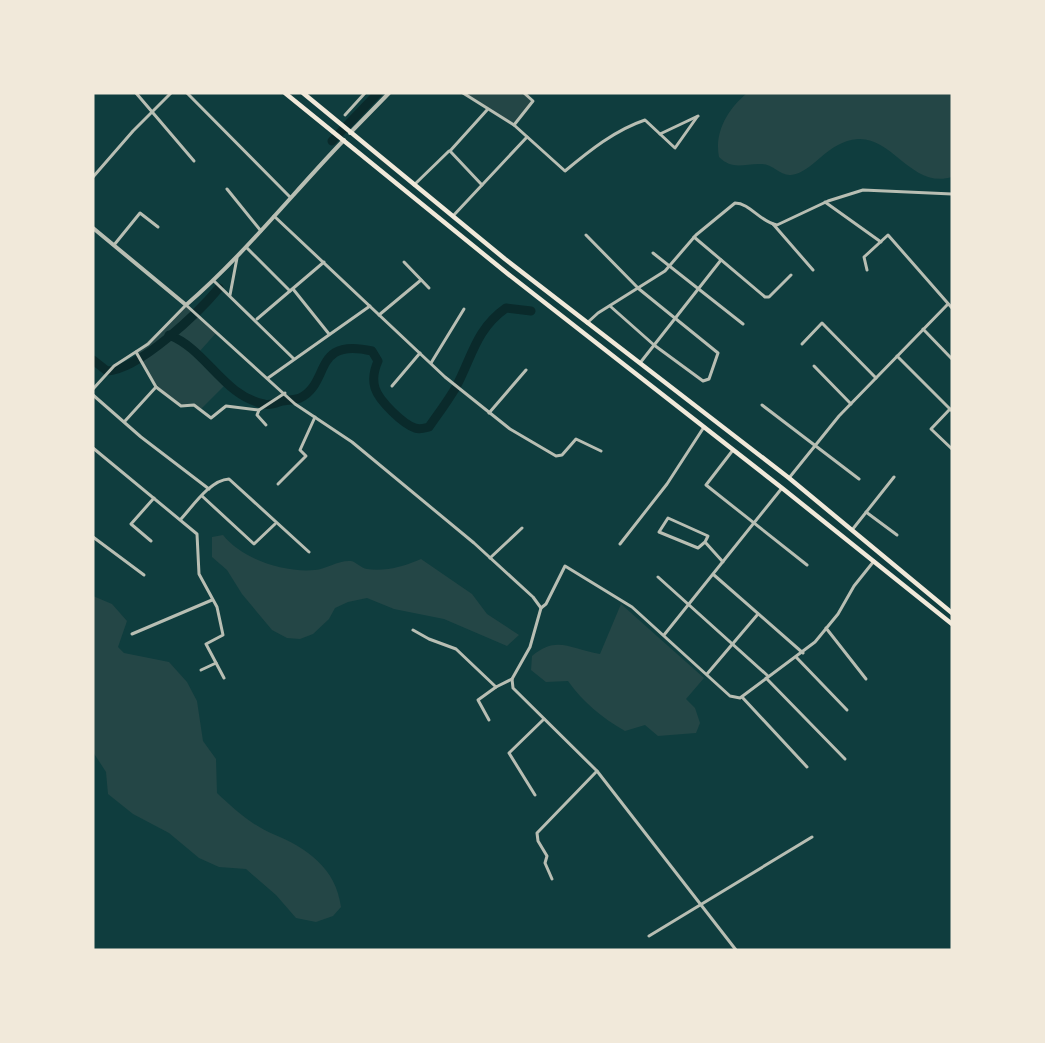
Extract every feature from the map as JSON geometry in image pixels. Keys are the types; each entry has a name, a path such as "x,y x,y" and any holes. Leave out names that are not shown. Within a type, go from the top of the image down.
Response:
{"main road":[{"path":"285,93 508,274 952,624"},
{"path":"303,93 587,323 789,478 952,613"},
{"path":"342,139 349,132"}],"street":[{"path":"136,93 194,161"},
{"path":"93,177 171,93"},
{"path":"187,93 290,196"},
{"path":"345,115 365,93"},
{"path":"349,132 390,93"},
{"path":"463,93 513,125 565,171 585,153 633,124 645,120 660,134 675,148 698,116 660,134"},
{"path":"513,125 533,101 524,93"},
{"path":"414,185 487,110"},
{"path":"453,216 526,137"},
{"path":"93,389 114,366 136,352 247,248 342,139"},
{"path":"451,149 450,153 482,185"},
{"path":"227,189 261,231"},
{"path":"773,224 787,222 825,202 847,194 874,189 952,194"},
{"path":"825,202 881,242"},
{"path":"587,323 669,268 694,237 735,203 741,203 773,224 813,270"},
{"path":"114,245 140,213 158,228"},
{"path":"274,216 445,377 510,429 551,454 562,455 576,439 601,451"},
{"path":"93,228 194,311 295,404 359,448 490,558 541,608"},
{"path":"586,235 639,289 718,353 709,379 703,381 654,345 610,306"},
{"path":"867,270 864,257 888,236 952,308"},
{"path":"694,237 767,298 791,275"},
{"path":"247,248 292,290 329,334"},
{"path":"653,253 669,268 743,324"},
{"path":"228,295 237,258"},
{"path":"640,363 721,260"},
{"path":"257,320 324,262"},
{"path":"404,262 429,288"},
{"path":"379,315 421,280"},
{"path":"214,281 257,320 294,359"},
{"path":"789,478 815,444 851,404 948,304"},
{"path":"268,378 370,306"},
{"path":"431,363 464,309"},
{"path":"802,344 822,322 876,378"},
{"path":"923,329 952,359"},
{"path":"136,352 156,387 181,406 194,405 211,418 225,406 261,409"},
{"path":"392,386 420,353"},
{"path":"897,356 951,410 931,429 952,449"},
{"path":"814,366 851,404"},
{"path":"489,413 526,370"},
{"path":"125,421 156,387"},
{"path":"93,394 209,489"},
{"path":"266,425 257,415 261,409 286,394"},
{"path":"762,405 859,479"},
{"path":"278,484 306,456 300,450 315,417"},
{"path":"620,544 667,484 704,427"},
{"path":"93,448 196,534 197,564 217,607 223,635 206,644 224,678"},
{"path":"733,450 706,485 807,565"},
{"path":"852,530 894,477"},
{"path":"180,519 209,489 229,479 275,524 309,552"},
{"path":"664,635 782,488"},
{"path":"202,496 254,544 275,524"},
{"path":"151,541 131,524 153,498"},
{"path":"866,512 897,535"},
{"path":"668,518 708,536 705,542 698,549 659,532 668,518"},
{"path":"490,558 522,528"},
{"path":"93,537 144,575"},
{"path":"705,542 723,562"},
{"path":"742,698 767,677 803,653 826,628 874,561"},
{"path":"489,720 478,700 512,679 530,647 541,608 546,604 565,566 624,601 730,696 742,698 807,767"},
{"path":"713,574 803,653"},
{"path":"658,577 767,677 845,759"},
{"path":"132,634 212,600"},
{"path":"707,674 758,614"},
{"path":"826,628 867,679"},
{"path":"413,630 456,649 496,687"},
{"path":"796,657 848,710"},
{"path":"201,670 216,663"},
{"path":"512,679 513,688 597,771 736,950"},
{"path":"535,795 509,753 544,719"},
{"path":"552,879 545,862 547,856 538,841 537,833 597,771"},
{"path":"649,936 812,837"}],"shaded area":[{"path":"463,93 524,93 533,101 514,125"},
{"path":"747,93 952,93 952,177 938,179 925,176 882,146 858,139 838,145 806,169 791,175 783,174 766,165 729,164 719,157 721,130 728,114"},
{"path":"186,305 217,332 199,352 228,382 201,409 194,405 181,406 156,387 136,352"},
{"path":"223,535 231,544 252,557 264,563 290,569 315,570 351,561 365,568 380,570 402,566 421,559 472,594 487,614 519,635 507,646 444,619 394,609 367,598 348,602 335,608 329,619 313,634 300,639 287,638 272,630 242,594 227,570 212,557 212,537"},
{"path":"93,596 112,604 127,621 118,647 124,653 169,662 187,682 197,701 203,741 216,759 217,793 250,821 297,846 318,861 333,881 338,893 341,907 333,916 316,922 296,918 276,895 246,869 219,867 199,858 169,833 133,814 108,794 106,772 93,752"},
{"path":"621,604 704,678 686,699 695,708 700,723 696,733 658,736 645,725 625,731 594,709 568,681 546,682 531,670 532,656 549,646 564,645 600,654"}],"waterway":[{"path":"332,141 378,93"},
{"path":"93,360 107,371 135,361 183,325 219,288"},
{"path":"169,335 194,351 237,392 266,405 298,399 310,391 325,364 340,350 353,348 372,351 378,361 374,377 377,393 398,417 410,426 421,429 429,427 456,387 481,334 496,316 506,308 531,311"}]}
